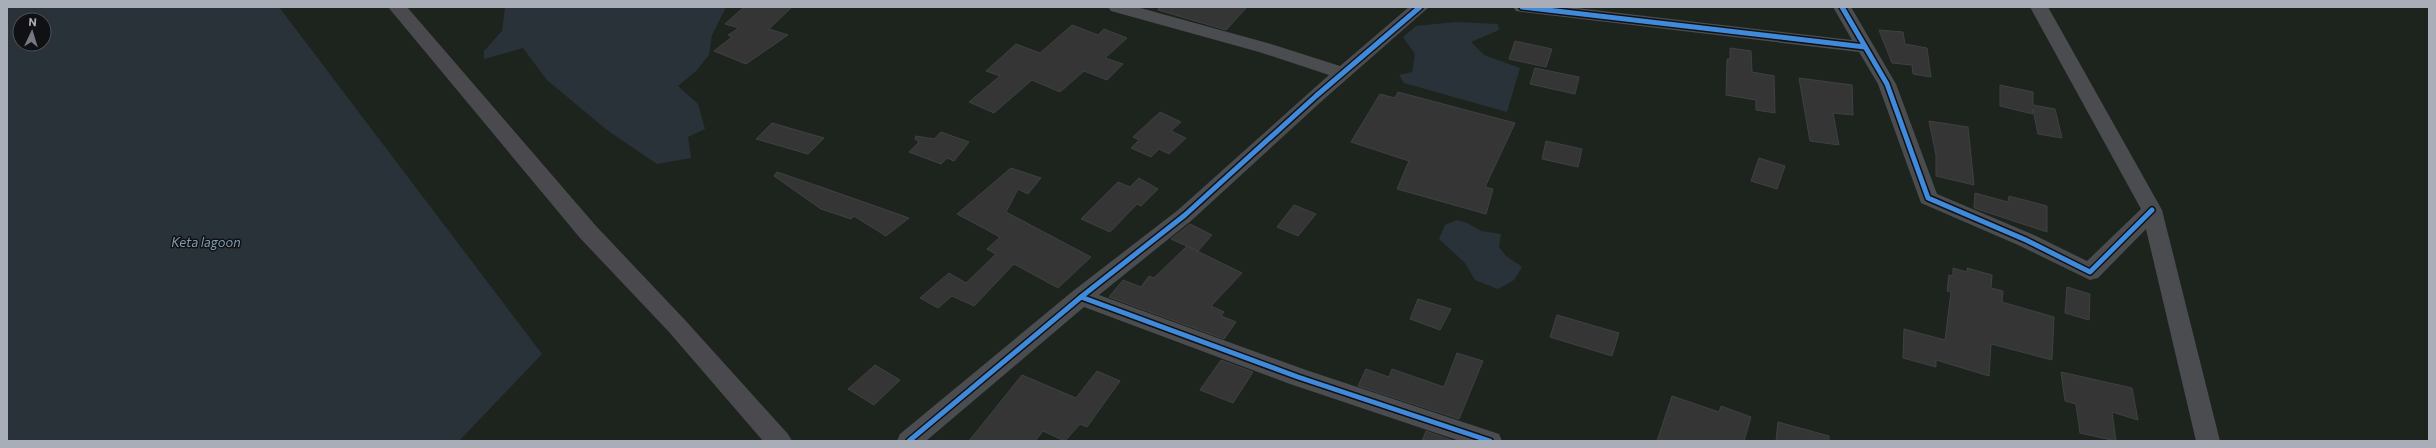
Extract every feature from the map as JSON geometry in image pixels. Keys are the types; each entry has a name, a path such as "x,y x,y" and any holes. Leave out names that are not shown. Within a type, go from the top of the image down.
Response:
{"main road":[{"path":"397,7 588,232 678,326 779,441"}],"street":[{"path":"1117,7 1265,48 1343,73"},
{"path":"909,441 1081,297 1185,215 1343,73 1420,7"},
{"path":"1522,7 1865,47"},
{"path":"1842,7 1887,84 1928,198 2026,240 2090,272 2152,210"},
{"path":"2039,7 2152,210 2208,441"},
{"path":"1081,297 1298,377 1490,441"}],"shaded area":[{"path":"7,7 2429,7 2429,441 7,441"}],"water":[{"name":"Keta lagoon","path":"7,7 279,7 542,354 459,441 7,441"},
{"path":"505,7 726,7 712,35 709,55 696,71 678,86 698,104 705,129 688,137 691,158 657,164 607,130 547,80 523,48 484,59 484,51 502,31"},
{"path":"1455,22 1498,24 1499,30 1471,42 1484,55 1520,68 1507,112 1404,83 1399,75 1412,72 1415,54 1403,37 1416,26"},
{"path":"1457,220 1467,223 1481,231 1501,234 1499,247 1506,256 1522,267 1514,280 1498,289 1475,280 1465,263 1439,239 1445,225"}],"building":[{"path":"744,7 792,7 769,29 788,35 746,64 714,51 732,37 728,35 739,28 725,24"},
{"path":"1159,7 1247,7 1226,30 1158,10"},
{"path":"1072,25 1098,35 1104,29 1127,38 1105,58 1123,64 1107,80 1084,71 1060,92 1032,80 994,113 969,102 1000,76 986,71 1016,44 1040,53"},
{"path":"1879,30 1903,32 1905,44 1927,48 1931,77 1913,74 1912,65 1892,63"},
{"path":"1515,41 1552,49 1546,67 1509,59"},
{"path":"1730,48 1751,51 1752,72 1774,76 1775,113 1756,110 1756,100 1726,95 1727,59 1730,59"},
{"path":"1535,68 1579,77 1575,94 1530,84"},
{"path":"1799,78 1852,85 1853,115 1833,113 1839,145 1810,141"},
{"path":"2000,85 2033,92 2033,105 2055,109 2062,138 2038,134 2033,109 2033,114 2000,106"},
{"path":"1398,92 1515,123 1485,187 1493,189 1486,214 1397,189 1409,161 1351,142 1380,94 1395,98"},
{"path":"1160,112 1181,122 1171,131 1186,138 1169,154 1159,149 1151,157 1131,148 1139,140 1133,137"},
{"path":"1929,121 1968,127 1974,185 1936,176 1936,155"},
{"path":"772,123 824,138 808,154 756,139"},
{"path":"941,132 969,142 954,161 947,158 941,164 909,152 919,142 915,139 916,136 934,139"},
{"path":"1546,141 1582,149 1578,167 1542,159"},
{"path":"1759,158 1785,166 1777,189 1751,181"},
{"path":"1011,168 1041,178 1028,194 1018,189 1006,212 1091,257 1058,288 1014,264 974,306 952,296 938,308 920,298 949,273 966,283 996,254 987,249 1000,237 957,214"},
{"path":"777,172 909,218 886,236 854,216 851,219 821,209 774,176"},
{"path":"1139,178 1158,189 1141,206 1137,204 1110,232 1081,219 1118,182 1130,187"},
{"path":"1975,193 2008,202 2009,196 2047,206 2047,232 1974,208"},
{"path":"1294,205 1316,214 1298,236 1277,227"},
{"path":"1190,224 1212,235 1198,251 1171,239"},
{"path":"1187,246 1242,273 1211,306 1224,312 1221,316 1236,322 1224,339 1109,297 1123,280 1141,287 1149,276 1154,278"},
{"path":"1953,268 1967,272 1967,268 1992,275 1991,288 2003,291 2002,302 2054,317 2052,360 1991,344 1989,376 1936,360 1936,367 1903,358 1904,329 1945,340 1951,292 1947,291 1949,275 1953,276"},
{"path":"2067,287 2090,294 2089,320 2065,313"},
{"path":"1418,299 1451,309 1440,330 1410,319"},
{"path":"1557,315 1619,333 1612,356 1550,337"},
{"path":"1457,353 1483,361 1459,419 1358,386 1366,369 1389,377 1392,369 1444,387"},
{"path":"1221,360 1253,372 1233,403 1200,390"},
{"path":"875,365 900,380 874,405 848,389"},
{"path":"1097,371 1120,381 1087,427 1080,424 1065,441 1043,431 1035,441 969,441 1022,375 1076,398"},
{"path":"2061,372 2132,388 2138,420 2112,412 2116,441 2080,433 2076,404 2065,401"},
{"path":"1672,396 1719,412 1721,406 1751,417 1744,441 1657,441"},
{"path":"1778,422 1829,436 1829,441 1776,441"},
{"path":"1426,431 1451,440 1451,441 1422,441"}],"cycle path":[{"path":"909,441 1081,297 1185,215 1316,96 1420,7"},
{"path":"1522,7 1865,47"},
{"path":"1842,7 1887,84 1928,198 2026,240 2090,272 2152,210"},
{"path":"1081,297 1298,377 1490,441"}]}
